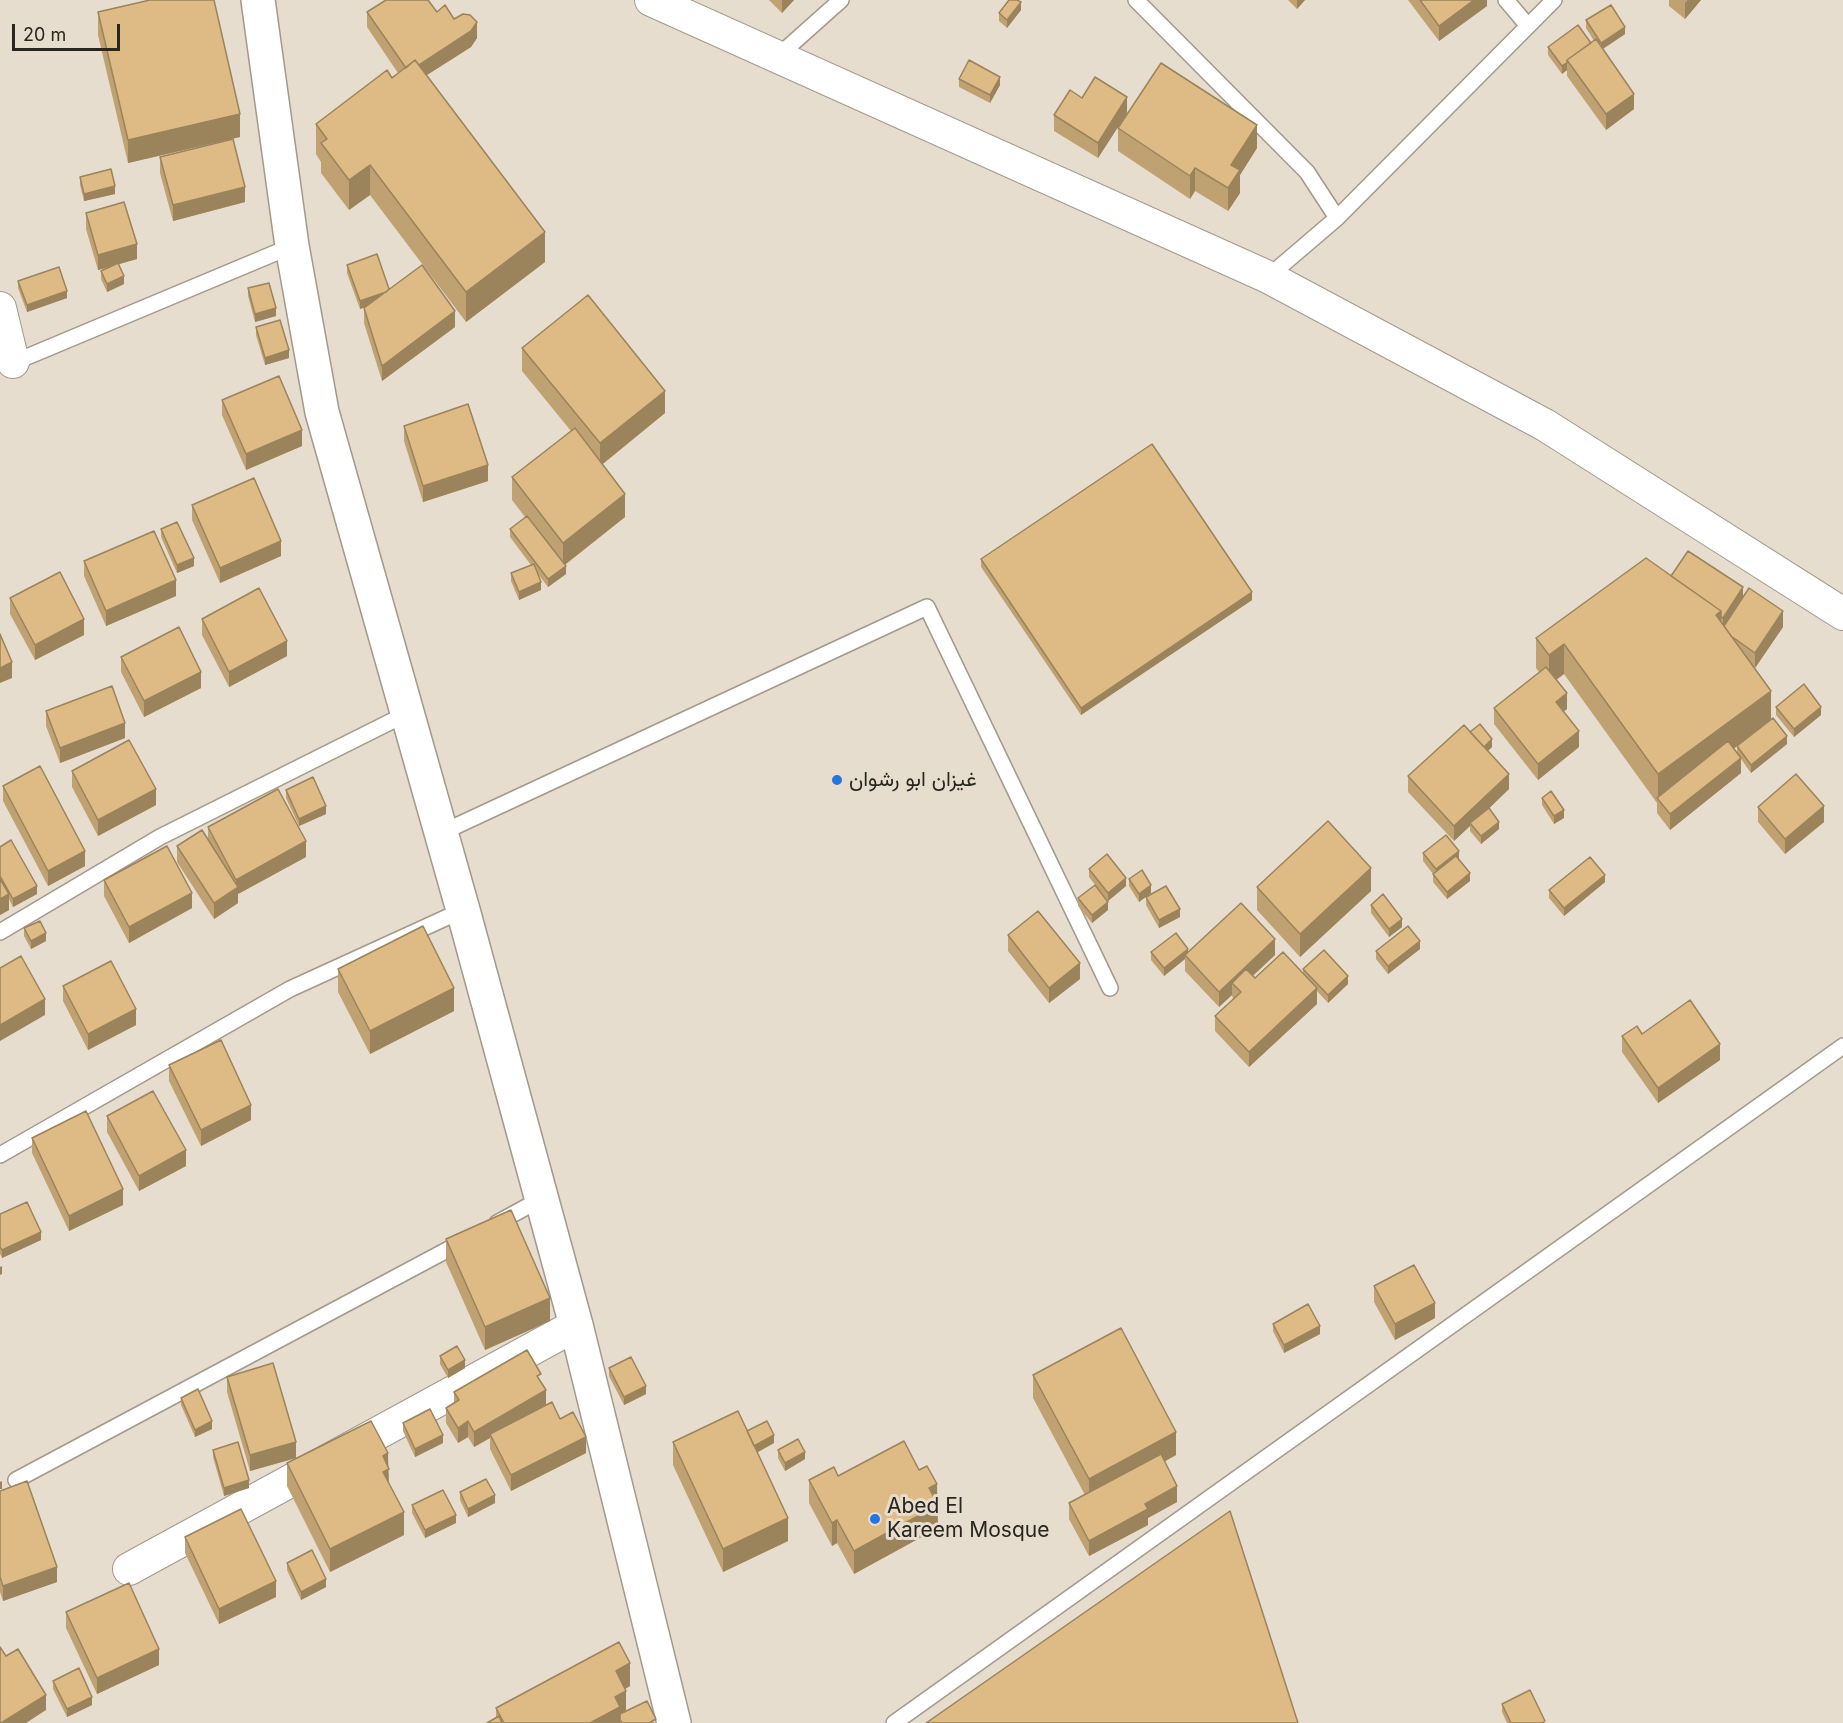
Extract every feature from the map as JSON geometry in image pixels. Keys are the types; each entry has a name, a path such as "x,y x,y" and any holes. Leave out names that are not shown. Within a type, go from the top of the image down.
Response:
{"street":[{"path":"258,0 292,246 322,412 463,910 576,1325 674,1723"},
{"path":"651,0 1268,277 1545,425 1843,615"},
{"path":"0,308 7,365"},
{"path":"129,1569 576,1325"}],"lane":[{"path":"776,58 841,0"},
{"path":"1136,0 1307,172 1337,218"},
{"path":"1506,0 1528,26"},
{"path":"1268,277 1337,218 1554,0"},
{"path":"7,365 292,246"},
{"path":"441,833 927,607 1110,988"},
{"path":"0,932 159,837 408,713"},
{"path":"0,1155 290,989 463,910"},
{"path":"894,1723 1843,1047"},
{"path":"16,1480 542,1199"}],"building":[{"path":"150,0 214,0 240,114 128,140 98,12"},
{"path":"386,0 428,0 437,12 445,5 454,19 463,14 470,15 477,22 471,31 419,65 415,60 406,68 367,12"},
{"path":"1009,0 1021,2 1007,20 999,13"},
{"path":"1420,0 1474,0 1439,26"},
{"path":"1611,5 1625,27 1601,43 1586,20"},
{"path":"1578,25 1591,43 1562,66 1548,47"},
{"path":"1596,39 1634,94 1606,114 1567,60"},
{"path":"415,60 545,232 466,292 370,165 349,180 321,143 327,139 316,124 387,70 392,78"},
{"path":"969,60 1000,77 990,95 959,79"},
{"path":"1161,63 1257,125 1231,165 1240,170 1228,188 1195,168 1190,176 1118,128"},
{"path":"1095,77 1127,97 1098,143 1054,115 1070,90 1082,98"},
{"path":"233,139 245,187 173,205 160,157"},
{"path":"111,169 115,186 84,194 80,177"},
{"path":"124,202 137,244 98,255 86,213"},
{"path":"377,254 389,289 360,301 347,265"},
{"path":"118,263 124,276 107,284 101,271"},
{"path":"422,265 455,311 382,366 364,308"},
{"path":"59,267 67,291 27,305 18,281"},
{"path":"269,283 276,308 255,314 248,288"},
{"path":"588,295 665,391 600,443 522,348"},
{"path":"280,320 289,350 265,358 256,327"},
{"path":"279,376 302,430 246,454 222,400"},
{"path":"468,404 488,465 423,486 404,426"},
{"path":"575,428 625,494 563,543 512,477"},
{"path":"1152,444 1252,592 1081,708 981,559"},
{"path":"254,478 281,541 220,568 192,505"},
{"path":"527,516 566,566 548,579 510,529"},
{"path":"177,522 194,558 177,565 161,529"},
{"path":"154,531 176,580 106,611 84,561"},
{"path":"1688,551 1743,587 1723,618 1721,611 1671,576"},
{"path":"1646,558 1721,611 1716,615 1771,691 1658,774 1564,644 1549,655 1536,638"},
{"path":"534,564 541,582 519,592 511,573"},
{"path":"60,572 84,619 35,645 10,598"},
{"path":"259,588 287,641 229,672 202,619"},
{"path":"1749,588 1783,611 1755,653 1731,636 1724,626"},
{"path":"179,627 201,672 144,701 121,657"},
{"path":"0,634 12,662 0,668"},
{"path":"1546,667 1567,693 1556,702 1579,731 1538,764 1494,708"},
{"path":"1804,684 1821,707 1794,729 1776,707"},
{"path":"112,686 125,723 60,748 46,711"},
{"path":"1773,718 1787,736 1751,765 1737,746"},
{"path":"1480,724 1492,739 1484,747 1470,732"},
{"path":"1464,725 1509,774 1454,826 1408,776"},
{"path":"129,740 156,789 98,820 72,771"},
{"path":"1728,741 1741,758 1670,814 1657,798"},
{"path":"40,766 85,851 48,871 3,786"},
{"path":"1796,774 1824,806 1785,839 1758,807"},
{"path":"313,777 326,806 299,819 286,790"},
{"path":"278,789 306,841 236,880 208,827"},
{"path":"1551,791 1564,810 1554,816 1542,798"},
{"path":"1489,808 1499,822 1481,836 1470,823"},
{"path":"1328,821 1371,868 1300,934 1257,887"},
{"path":"202,830 238,887 214,903 177,846"},
{"path":"1446,835 1459,851 1436,869 1423,853"},
{"path":"11,840 37,886 13,899 0,876 0,847"},
{"path":"167,846 192,893 129,927 104,880"},
{"path":"1107,854 1126,878 1108,893 1089,869"},
{"path":"1456,856 1470,873 1447,892 1433,874"},
{"path":"1590,857 1605,875 1564,908 1549,890"},
{"path":"1142,870 1151,885 1139,894 1129,879"},
{"path":"0,879 9,894 0,899"},
{"path":"1095,885 1108,902 1092,915 1078,898"},
{"path":"1166,886 1180,909 1159,920 1146,897"},
{"path":"1383,894 1402,919 1389,929 1371,905"},
{"path":"1241,903 1275,939 1219,992 1185,955"},
{"path":"1038,911 1080,963 1049,988 1008,935"},
{"path":"40,921 46,933 31,941 24,928"},
{"path":"423,926 454,988 370,1031 338,969"},
{"path":"1408,926 1420,941 1388,966 1376,951"},
{"path":"1176,933 1188,949 1164,968 1151,952"},
{"path":"1324,950 1348,976 1328,995 1303,969"},
{"path":"1283,952 1317,988 1249,1052 1215,1016 1241,992 1232,983 1246,969 1255,978"},
{"path":"21,956 45,999 0,1025 0,968"},
{"path":"111,961 136,1009 88,1034 63,986"},
{"path":"1690,1000 1720,1044 1658,1088 1622,1036 1637,1026 1642,1034"},
{"path":"221,1040 251,1105 201,1130 169,1065"},
{"path":"153,1091 186,1150 139,1176 107,1116"},
{"path":"86,1111 123,1189 69,1216 32,1138"},
{"path":"27,1202 41,1232 2,1250 0,1247 0,1214"},
{"path":"511,1210 550,1298 485,1327 446,1239"},
{"path":"1414,1265 1435,1303 1395,1324 1374,1286"},
{"path":"1308,1304 1320,1326 1284,1345 1273,1324"},
{"path":"1121,1328 1176,1432 1089,1479 1033,1375"},
{"path":"457,1346 465,1360 448,1370 440,1356"},
{"path":"527,1350 541,1374 537,1376 546,1390 474,1432 468,1421 458,1428 446,1408 459,1400 454,1392"},
{"path":"631,1357 646,1386 624,1397 609,1368"},
{"path":"273,1363 296,1442 250,1455 227,1377"},
{"path":"198,1389 212,1421 195,1430 181,1398"},
{"path":"552,1402 560,1419 573,1412 586,1437 511,1475 490,1434"},
{"path":"430,1409 443,1435 415,1449 403,1423"},
{"path":"738,1411 788,1518 723,1549 673,1442"},
{"path":"371,1421 388,1453 383,1456 389,1469 383,1472 404,1512 330,1549 287,1463"},
{"path":"767,1421 774,1435 754,1446 747,1431"},
{"path":"798,1439 805,1452 785,1463 778,1450"},
{"name":"Abed El Kareem Mosque","path":"904,1441 919,1470 927,1466 937,1484 929,1488 938,1505 854,1551 837,1520 832,1523 809,1480 834,1467 838,1476"},
{"path":"238,1442 249,1480 224,1488 213,1450"},
{"path":"1161,1454 1177,1486 1145,1504 1148,1509 1089,1541 1069,1503"},
{"path":"486,1479 495,1495 468,1509 460,1492"},
{"path":"27,1481 57,1567 3,1586 0,1577 0,1491"},
{"path":"443,1490 456,1515 425,1530 412,1505"},
{"path":"241,1509 276,1581 219,1609 185,1537"},
{"path":"1230,1511 1298,1723 926,1723"},
{"path":"312,1550 326,1579 301,1592 287,1563"},
{"path":"129,1583 159,1649 97,1678 66,1612"},
{"path":"619,1642 630,1663 616,1671 626,1691 615,1697 620,1707 590,1723 504,1723 496,1708"},
{"path":"0,1647 6,1656 18,1649 46,1695 1,1723 0,1723"},
{"path":"79,1668 92,1697 67,1709 53,1681"},
{"path":"1530,1690 1545,1721 1542,1723 1511,1723 1502,1704"},
{"path":"647,1701 656,1719 649,1723 622,1723 620,1714"},
{"path":"499,1716 502,1723 487,1723"}],"place":[{"name":"غيزان ابو رشوان","path":"837,780"},
{"name":"Abed El Kareem Mosque","path":"875,1519"}]}
